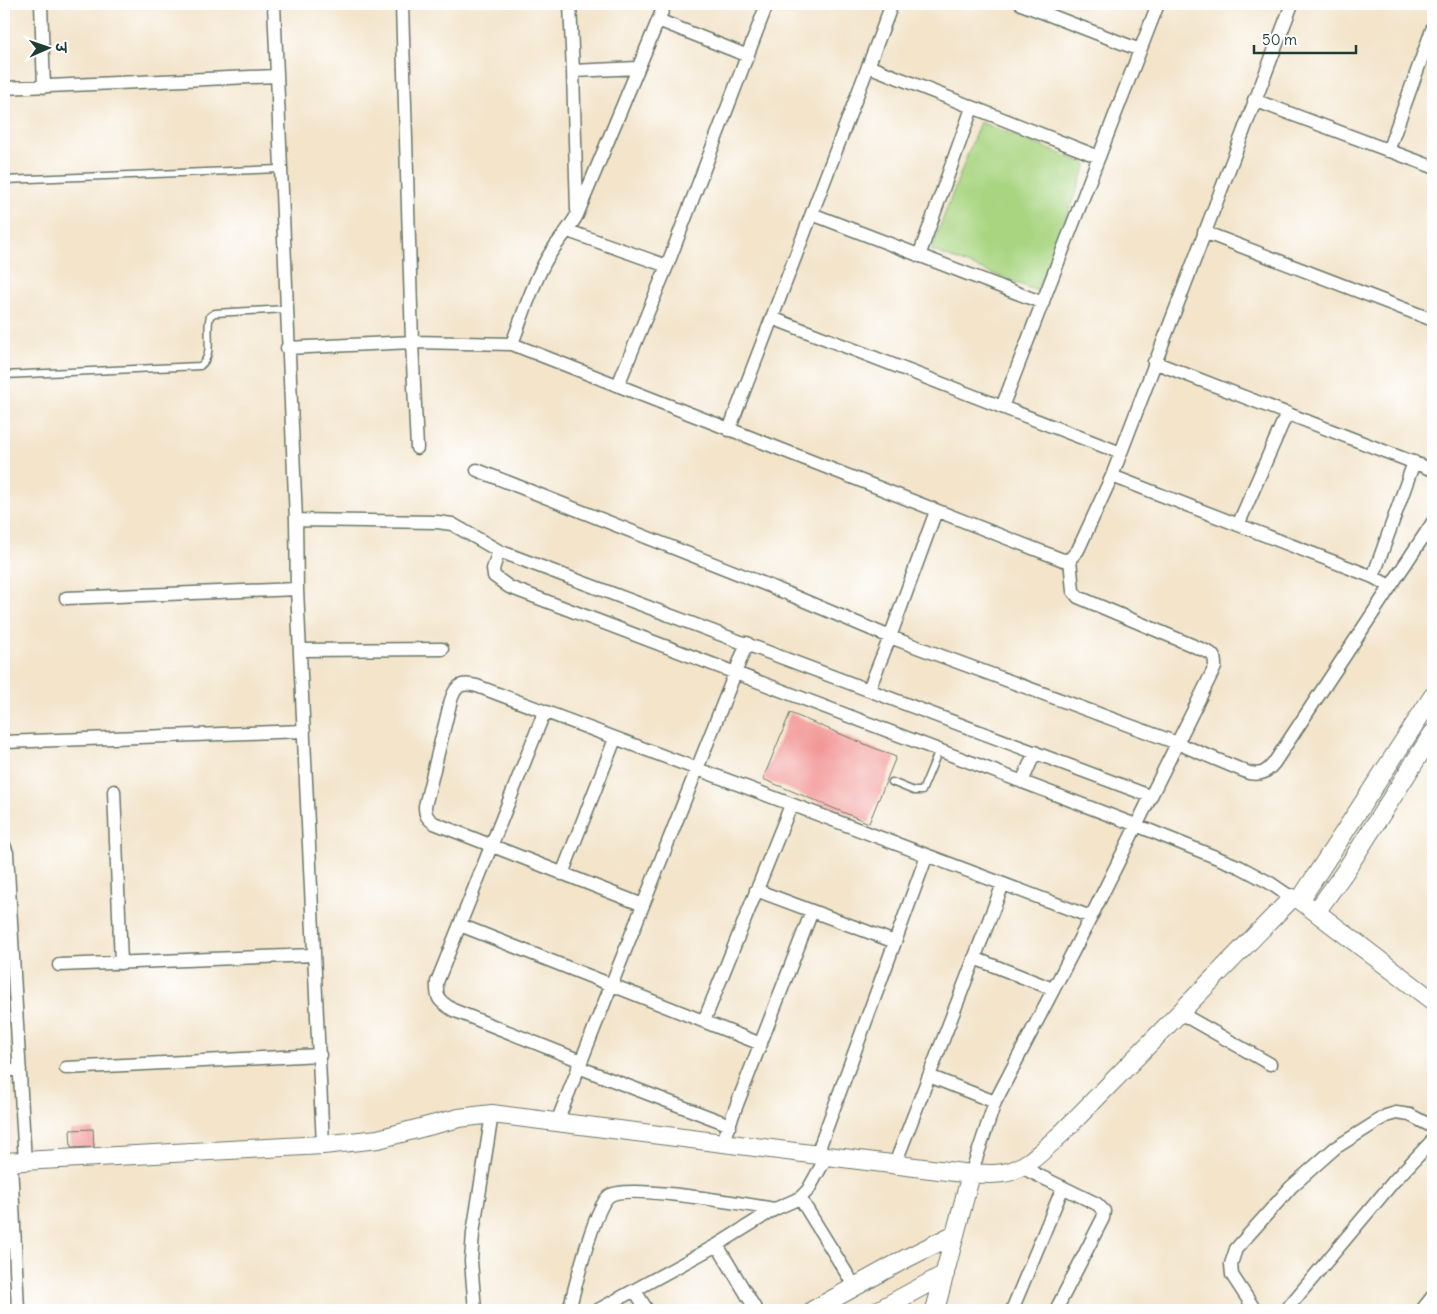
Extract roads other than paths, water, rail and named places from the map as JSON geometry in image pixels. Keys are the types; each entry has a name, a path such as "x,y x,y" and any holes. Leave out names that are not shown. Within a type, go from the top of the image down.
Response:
{"street":[{"path":"41,4 44,87"},
{"path":"274,4 287,348 296,520 297,589 323,1145"},
{"path":"402,4 417,448"},
{"path":"570,4 574,70 577,215"},
{"path":"512,344 544,264 577,215 665,4"},
{"path":"618,385 667,266 767,4"},
{"path":"729,430 892,4"},
{"path":"1021,4 1140,50"},
{"path":"1002,407 1158,4"},
{"path":"935,1310 971,1174 995,1102 1091,916 1215,667 1213,654 1078,597 1074,591 1070,560 1078,550 1112,476 1292,4"},
{"path":"658,20 748,56"},
{"path":"1388,150 1433,26"},
{"path":"868,66 1099,158"},
{"path":"574,70 638,68"},
{"path":"4,88 276,76"},
{"path":"1254,100 1433,167"},
{"path":"919,256 972,108"},
{"path":"812,214 1043,303"},
{"path":"568,231 667,266"},
{"path":"1204,232 1433,320"},
{"path":"772,318 1120,453"},
{"path":"287,348 412,342 512,344 1062,560 1070,560"},
{"path":"1154,362 1433,470"},
{"path":"1238,525 1287,413"},
{"path":"1373,577 1414,462"},
{"path":"477,470 772,587 890,637 1177,743 1249,773 1259,775 1267,771 1433,522"},
{"path":"1112,476 1373,577 1390,586"},
{"path":"869,689 936,511"},
{"path":"296,520 437,522 452,524 499,551 1150,796"},
{"path":"499,551 493,569 494,576 509,588 1240,866 1316,912 1433,1001"},
{"path":"66,598 297,589"},
{"path":"557,1122 747,643"},
{"path":"300,650 442,649"},
{"path":"643,905 434,823 425,814 425,806 454,691 461,684 469,684 1091,916"},
{"path":"13,1162 323,1145 378,1139 459,1118 492,1114 971,1174 1004,1173 1021,1167 1038,1155 1062,1133 1296,899 1433,696"},
{"path":"544,713 437,982 436,994 441,1002 453,1010 730,1125"},
{"path":"4,742 304,731"},
{"path":"1316,912 1344,873 1433,733"},
{"path":"562,874 615,739"},
{"path":"1022,782 1035,752"},
{"path":"114,791 121,963"},
{"path":"704,1022 790,805"},
{"path":"4,845 7,853 8,952 20,1070 13,1162 18,1310"},
{"path":"598,1310 636,1291 717,1245 775,1209 800,1198 808,1190 822,1155 926,855"},
{"path":"895,1164 1003,884"},
{"path":"756,890 895,942"},
{"path":"722,1142 812,911"},
{"path":"460,926 761,1044"},
{"path":"59,965 314,955"},
{"path":"974,958 1053,989"},
{"path":"1180,1013 1270,1064"},
{"path":"66,1068 320,1055"},
{"path":"4,1070 20,1070"},
{"path":"929,1076 995,1102"},
{"path":"1255,1310 1232,1275 1231,1264 1236,1249 1291,1187 1335,1148 1386,1116 1396,1113 1410,1115 1433,1127"},
{"path":"475,1310 471,1261 473,1232 492,1114"},
{"path":"1286,1310 1394,1181 1433,1140"},
{"path":"1021,1167 1097,1204 1104,1211 1103,1218 1056,1310"},
{"path":"1012,1310 1063,1187"},
{"path":"570,1310 584,1253 602,1205 615,1192 652,1193 775,1209"},
{"path":"800,1198 855,1287"},
{"path":"813,1310 956,1234"},
{"path":"717,1245 756,1310"},
{"path":"879,1310 945,1274"},
{"path":"636,1291 647,1310"},
{"path":"1422,1310 1433,1296"}],"lane":[{"path":"4,180 280,169"},
{"path":"4,375 200,366 208,357 208,322 210,316 215,313 286,309"},
{"path":"892,782 914,791 922,790 939,750"}]}
